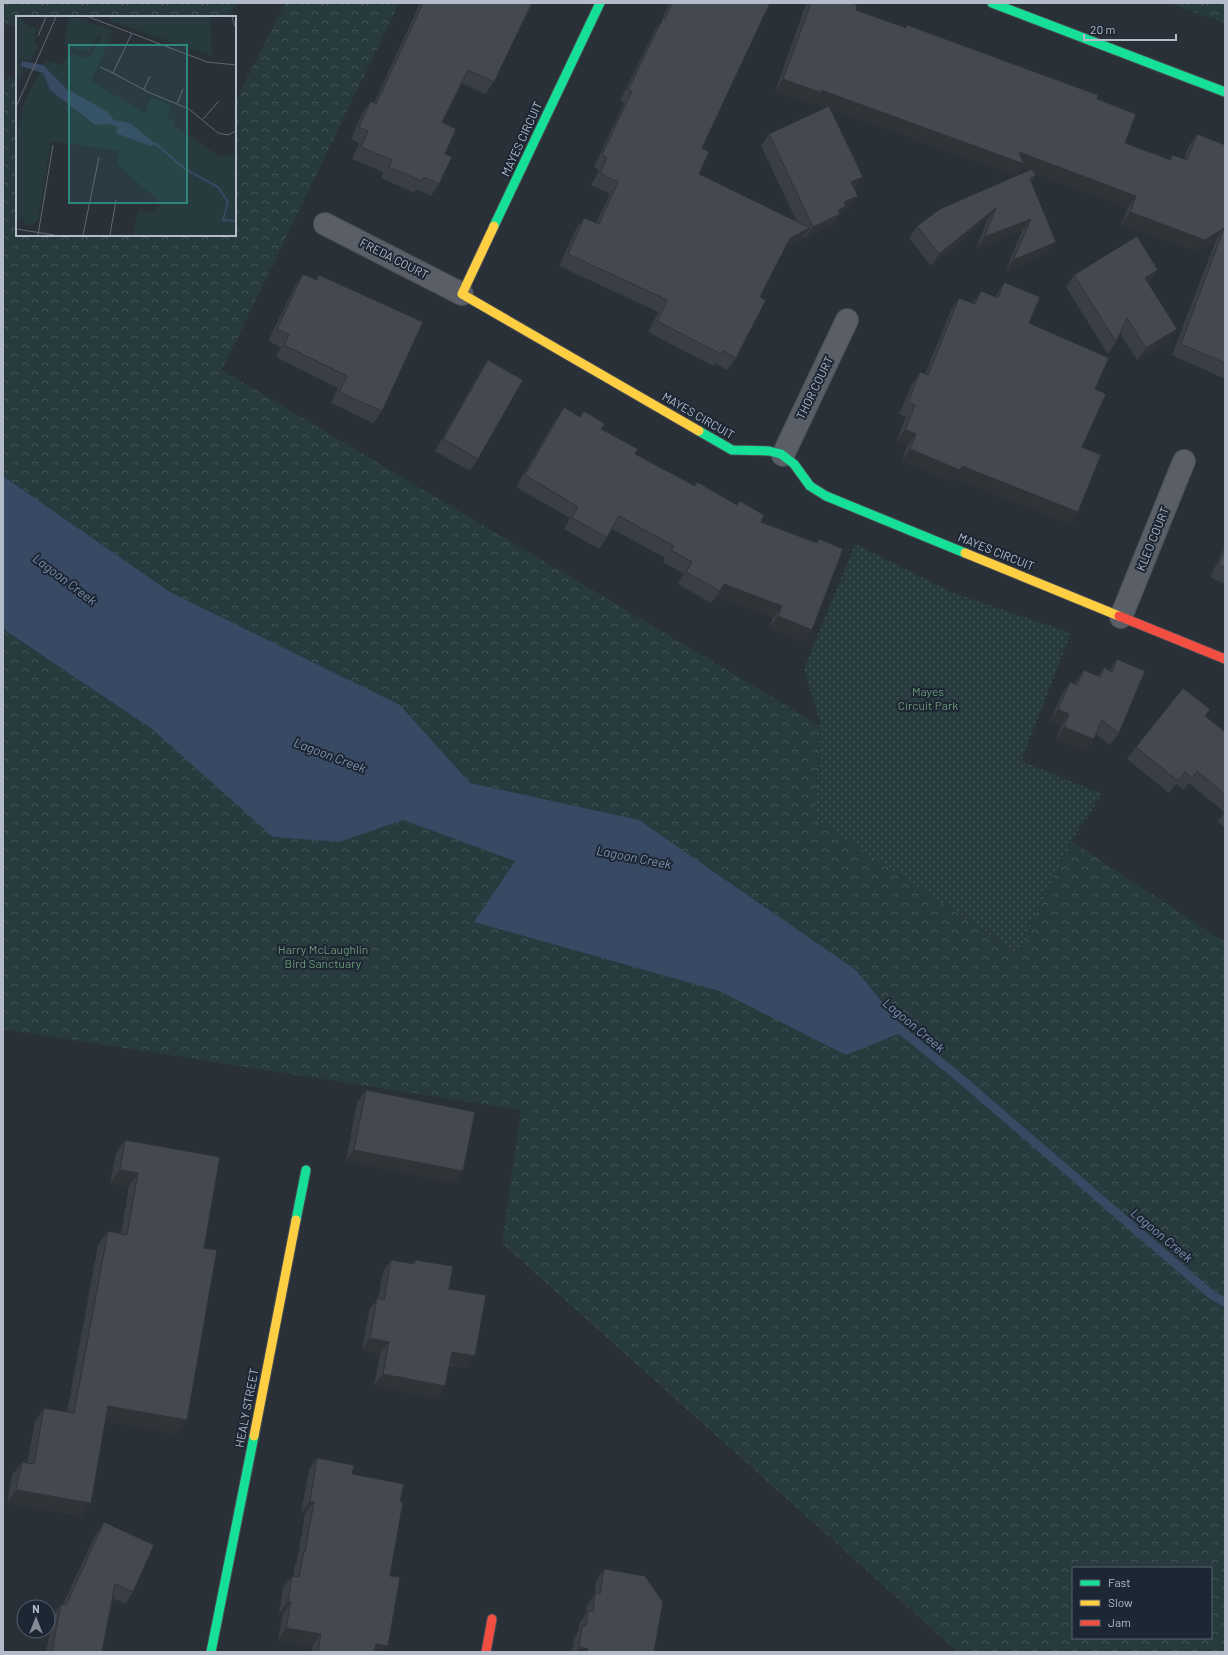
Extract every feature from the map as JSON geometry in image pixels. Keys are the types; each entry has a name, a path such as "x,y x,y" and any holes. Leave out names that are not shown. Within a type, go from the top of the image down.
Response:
{"street":[{"name":"MAYES CIRCUIT","path":"600,3 462,294 732,450 741,452 774,452 783,455 791,462 810,486 826,496 1225,659"},
{"path":"992,3 1225,92"},
{"name":"FREDA COURT","path":"326,224 462,294"},
{"name":"THOR COURT","path":"783,455 847,320"},
{"name":"KLEO COURT","path":"1121,617 1184,460"},
{"name":"HEALY STREET","path":"212,1652 306,1170"},
{"path":"486,1652 492,1619"}],"green space":[{"path":"3,3 237,3 229,16 16,16 16,26 3,24"},
{"name":"Harry McLaughlin Bird Sanctuary","path":"285,3 399,3 222,370 821,726 816,819 1017,953 1071,841 1225,942 1225,1652 958,1652 502,1243 521,1110 3,1029 3,629 152,729 273,837 340,842 403,820 515,861 475,922 719,991 846,1055 906,1031 856,970 639,820 470,783 400,705 170,592 3,476 3,86 9,77 16,80 16,236 236,236 236,100"},
{"path":"1167,3 1225,3 1225,23"},
{"name":"Mayes Circuit Park","path":"855,544 951,592 1071,633 1021,761 1102,794 1071,841 1018,953 815,819 821,726 804,669"}],"water":[{"path":"3,476 170,592 400,705 470,783 639,820 856,970 906,1031 846,1055 719,991 474,922 515,861 403,820 340,842 273,837 152,729 3,629"}],"building":[{"path":"423,3 532,3 494,82 468,70 442,122 456,129 445,154 452,157 439,184 424,177 422,181 389,167 392,160 361,147 368,131 359,127 371,101 376,104"},
{"path":"672,3 770,3 702,148 709,152 699,174 810,228 790,238 760,297 766,300 736,358 723,351 721,354 657,321 667,301 663,298 568,254 584,218 599,224 618,182 600,173 607,158 602,155 632,91 628,90 663,18 665,19"},
{"path":"811,3 852,3 857,5 856,10 906,28 907,25 1098,95 1097,99 1136,114 1125,143 1171,160 1172,155 1187,160 1197,134 1225,145 1225,363 1181,344 1224,228 1205,240 1130,212 1136,196 1019,152 1024,164 821,90 822,93 783,79"},
{"path":"829,106 863,177 851,182 858,196 844,202 846,206 838,210 840,214 813,227 769,134"},
{"path":"1032,169 1036,175 1030,179 1056,242 1013,260 1031,219 984,237 996,208 939,254 917,226 940,209"},
{"path":"1137,236 1158,270 1145,278 1177,329 1146,348 1127,318 1116,342 1074,275"},
{"path":"303,274 317,280 319,275 423,322 382,411 339,392 347,376 284,345 289,335 277,329"},
{"path":"1004,282 1040,297 1029,323 1109,358 1095,389 1106,394 1082,447 1101,455 1078,512 962,466 960,470 910,449 916,434 905,430 915,405 908,402 920,372 928,375 959,298 975,304 981,291 998,298"},
{"path":"488,360 523,380 478,459 443,439"},
{"path":"564,407 580,417 584,411 605,424 601,429 638,449 635,454 695,486 697,482 737,505 740,501 764,515 761,522 817,543 819,539 843,549 812,630 778,616 782,606 724,584 720,591 686,572 692,562 671,550 674,546 619,516 607,537 572,518 578,507 525,475"},
{"path":"1225,551 1225,568 1218,565"},
{"path":"1117,659 1145,671 1119,733 1102,720 1094,739 1064,727 1069,714 1058,709 1070,682 1077,685 1084,670 1100,677 1104,667 1112,672"},
{"path":"1183,688 1210,709 1205,716 1225,732 1225,794 1197,771 1192,778 1185,772 1178,781 1136,747"},
{"path":"366,1090 475,1112 463,1171 354,1150"},
{"path":"125,1140 220,1157 204,1248 217,1250 187,1420 108,1406 91,1503 16,1490 22,1462 34,1464 44,1408 74,1413 108,1231 127,1235 138,1173 120,1170"},
{"path":"391,1260 414,1264 415,1260 453,1266 449,1289 486,1295 475,1356 452,1352 445,1386 383,1374 389,1342 370,1338 377,1298 384,1300"},
{"path":"317,1458 354,1465 352,1474 404,1484 400,1502 403,1502 390,1576 400,1577 388,1646 376,1644 374,1652 318,1652 321,1634 286,1628 291,1602 288,1601 292,1576 299,1577 305,1552 314,1502 310,1501"},
{"path":"104,1522 154,1545 133,1592 115,1584 102,1652 52,1652 54,1639 56,1639 61,1604 66,1605"},
{"path":"604,1569 645,1576 663,1602 654,1652 587,1652 588,1649 579,1647 582,1626 586,1626 588,1611 593,1611 595,1593 600,1594"}],"waterway":[{"name":"Lagoon Creek","path":"895,1025 961,1079 1213,1296 1225,1302"}],"traffic: fast":[{"path":"494,226 600,3"},
{"path":"992,3 1225,92"},
{"path":"699,431 732,450 769,451 781,454 794,464 810,486 826,496 965,553"},
{"path":"296,1220 306,1170"},
{"path":"211,1652 254,1436"}],"traffic: slow":[{"path":"494,226 462,294 699,431"},
{"path":"965,553 1119,616"},
{"path":"254,1436 296,1220"}],"traffic: jam":[{"path":"1119,616 1225,659"},
{"path":"486,1652 492,1619"}]}
